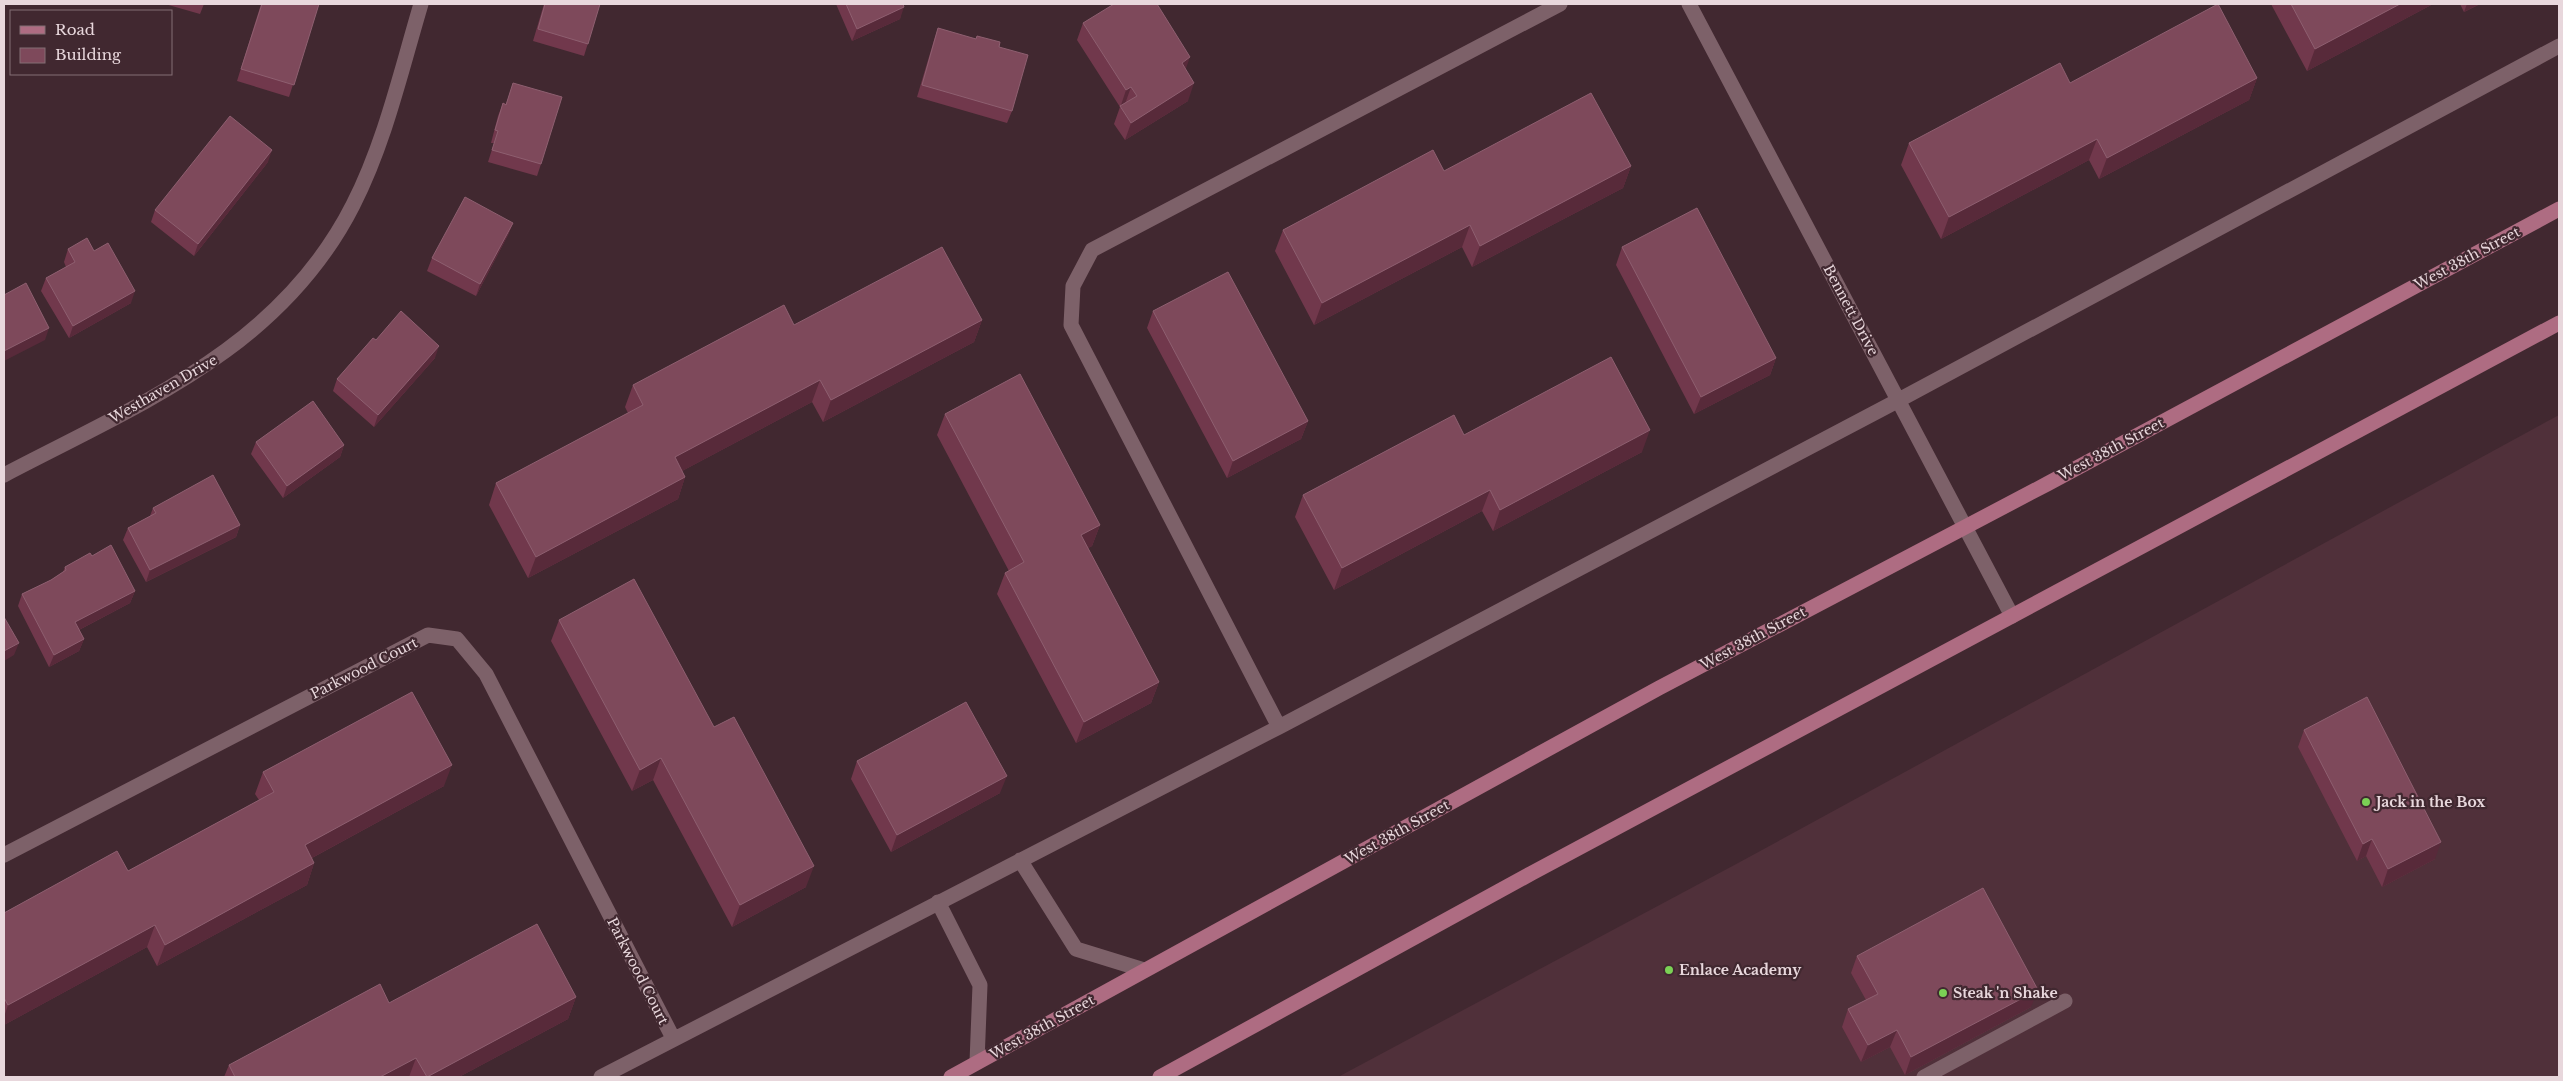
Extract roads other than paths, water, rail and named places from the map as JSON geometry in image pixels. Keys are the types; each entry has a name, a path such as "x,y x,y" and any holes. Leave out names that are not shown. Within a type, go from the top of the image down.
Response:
{"main road":[{"name":"West 38th Street","path":"951,1077 1659,688 1966,526 2559,208"},
{"path":"1160,1077 1532,873 2559,323"}],"street":[{"name":"Westhaven Drive","path":"4,476 192,375 241,341 285,302 333,240 361,188 382,133 421,4"},
{"path":"1279,727 1071,325 1073,286 1092,250 1560,4"},
{"name":"Bennett Drive","path":"1689,4 2012,616"},
{"path":"601,1077 673,1038 1279,727 1899,400 2559,46"},
{"name":"Parkwood Court","path":"4,855 428,635 457,639 486,674 673,1038"},
{"path":"1020,860 1076,949 1144,970"},
{"path":"938,902 980,985 977,1062"},
{"path":"1924,1077 2065,1001"}],"place":[{"name":"Jack in the Box","path":"2366,802"},
{"name":"Enlace Academy","path":"1669,970"},
{"name":"Steak 'n Shake","path":"1943,993"}]}
